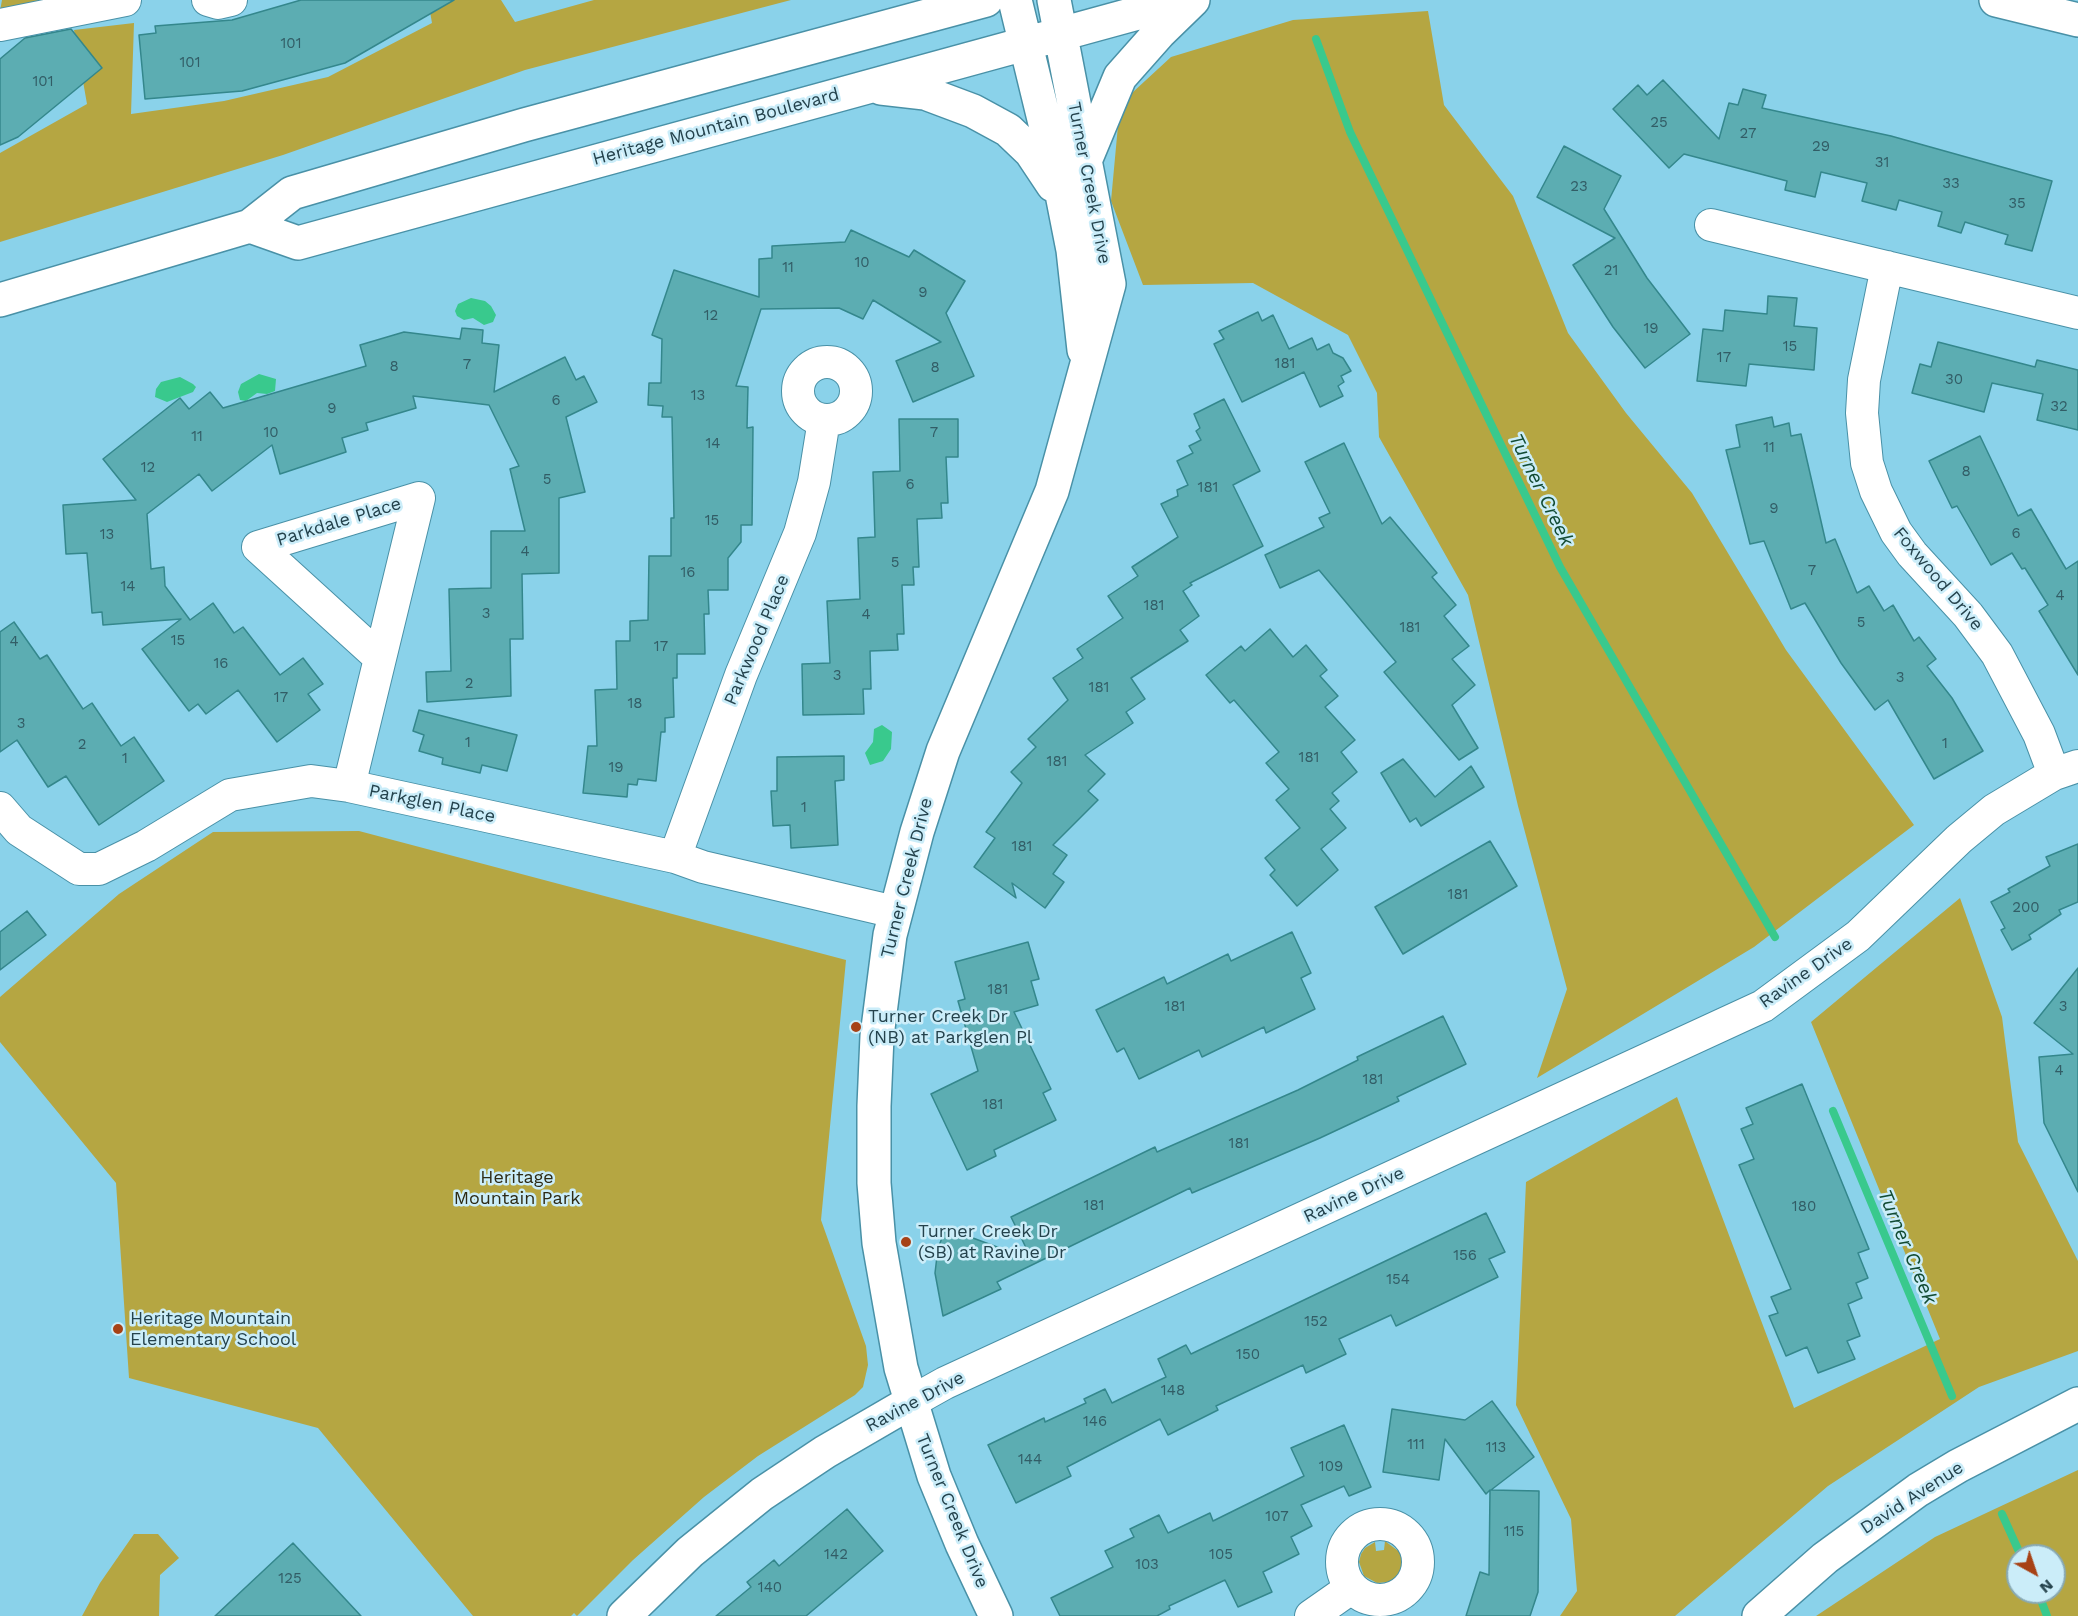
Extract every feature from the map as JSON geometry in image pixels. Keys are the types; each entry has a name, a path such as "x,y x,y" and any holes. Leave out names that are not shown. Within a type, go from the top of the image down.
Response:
{"main road":[{"path":"0,300 250,226 292,193 912,12 986,0"},
{"name":"Turner Creek Drive","path":"1015,0 1074,250 1085,364"},
{"name":"Turner Creek Drive","path":"996,1616 944,1501 901,1368 885,1286 874,1183 877,1036 886,961 895,912 925,805 943,752 1052,491 1077,409 1085,364 1109,284 1054,0"},
{"name":"Heritage Mountain Boulevard","path":"250,226 298,243 1185,0"},
{"path":"1085,161 1120,77 1159,33 1193,0"},
{"path":"1996,0 2078,20"},
{"path":"865,86 925,93 973,111 1008,130 1031,152 1064,200"},
{"name":"Ravine Drive","path":"624,1616 697,1546 762,1494 801,1467 911,1401"},
{"name":"David Avenue","path":"1760,1615 1825,1558 1918,1490 1958,1466 2078,1404"}],"street":[{"path":"0,25 125,0"},
{"path":"208,0 218,3 231,0"},
{"path":"1712,225 2078,314"},
{"name":"Foxwood Drive","path":"1887,267 1864,380 1862,413 1867,463 1876,491 1902,539 1968,615 1997,654 2039,734 2066,770"},
{"name":"Parkwood Place","path":"675,857 737,685 800,534 814,482 824,420"},
{"name":"Parkdale Place","path":"349,786 419,498 258,547 380,658"},
{"name":"Ravine Drive","path":"911,1401 945,1383 1763,1006 1858,936 1959,839 1994,810 2066,770"},
{"name":"Parkglen Place","path":"0,808 19,830 79,869 99,869 146,846 230,795 311,781 349,786 675,857 703,867 895,912"},
{"path":"1311,1616 1351,1587"}],"green space":[{"path":"2,0 55,0 0,11"},
{"path":"428,0 501,0 515,22 594,0 791,0 525,70 283,155 0,242 0,153 87,104 74,30 134,23 131,114 224,101 328,77 432,23"},
{"path":"1428,11 1444,105 1513,196 1568,333 1626,413 1692,493 1786,650 1914,825 1754,947 1537,1078 1567,989 1518,806 1468,595 1379,437 1377,393 1348,335 1253,283 1143,285 1111,201 1120,104 1171,57 1293,20"},
{"name":"Heritage Mountain Park","path":"359,831 846,960 821,1220 866,1346 868,1365 863,1387 855,1395 758,1456 704,1497 633,1560 577,1616 574,1613 571,1616 473,1616 318,1428 129,1378 116,1183 0,1042 0,997 119,894 213,832"},
{"path":"1960,898 2002,1017 2018,1142 2078,1261 2078,1351 1979,1387 1828,1486 1675,1616 1560,1616 1577,1591 1571,1519 1516,1405 1526,1182 1677,1097 1794,1408 1940,1339 1811,1022"},
{"path":"2078,1470 2078,1616 1816,1616 1935,1537"},
{"path":"134,1534 158,1534 179,1558 160,1575 159,1616 82,1616 100,1583"},
{"path":"1385,1541 1401,1553 1402,1566 1400,1573 1390,1582 1377,1583 1364,1576 1359,1562 1365,1548 1375,1542 1376,1551 1384,1550"}],"shaded area":[{"path":"471,298 485,301 491,306 496,315 493,322 484,325 473,318 464,320 457,316 455,311 458,304"},
{"path":"259,374 276,379 275,391 267,394 257,393 246,401 240,400 238,392 241,384"},
{"path":"180,377 196,387 193,392 167,402 155,397 156,389 161,382"},
{"path":"882,725 892,732 891,749 883,761 870,765 865,753 873,742 874,729"}],"building":[{"path":"301,0 454,0 345,63 242,91 145,99 139,35 156,33 155,26 232,20"},
{"path":"71,29 102,68 18,137 0,145 0,59 25,38"},
{"path":"1663,80 1719,139 1729,103 1738,105 1743,89 1766,95 1762,108 1891,136 2052,181 2032,251 2005,244 2008,235 1965,222 1961,233 1938,226 1942,212 1899,200 1896,210 1862,201 1867,183 1821,172 1815,197 1785,190 1787,181 1684,154 1669,168 1613,109 1638,85 1647,95"},
{"path":"1564,146 1621,176 1604,209 1647,278 1690,334 1645,368 1613,327 1573,265 1615,238 1537,197"},
{"path":"851,230 909,257 914,250 965,281 946,313 974,376 913,402 896,361 941,342 873,300 863,319 839,308 761,309 736,386 748,387 747,428 753,427 752,525 741,525 741,542 728,558 728,590 708,590 709,614 704,614 705,654 677,654 677,678 673,678 674,717 665,718 665,732 661,732 656,781 638,779 637,785 628,784 627,797 583,793 588,746 597,746 595,690 617,689 616,641 630,641 630,621 648,620 649,556 671,556 671,518 674,518 672,417 662,417 663,406 648,405 649,383 661,383 662,339 652,335 674,270 759,297 759,259 772,258 772,246 845,242"},
{"path":"1768,296 1797,298 1794,326 1817,328 1814,370 1749,364 1746,386 1697,381 1703,329 1723,331 1725,310 1767,314"},
{"path":"1258,312 1262,321 1273,315 1289,349 1312,338 1317,350 1329,344 1333,353 1343,358 1351,371 1341,376 1344,382 1338,386 1343,396 1320,407 1304,372 1242,402 1214,344 1224,339 1219,331"},
{"path":"462,328 483,330 482,343 499,345 494,392 565,357 576,380 584,376 597,402 566,417 585,492 559,498 559,573 522,574 523,639 510,639 511,696 427,702 426,672 451,671 449,589 491,588 491,531 525,531 510,469 519,466 489,405 413,396 416,408 366,423 368,430 342,438 346,452 280,474 272,445 212,491 199,474 147,514 151,569 164,567 165,586 190,620 213,603 234,633 243,627 280,675 303,658 323,684 308,694 320,710 277,742 238,690 206,714 198,704 189,711 142,649 181,619 103,625 102,612 92,613 87,553 66,554 63,505 136,500 103,459 180,398 189,409 210,392 223,408 366,366 360,345 404,332 460,339"},
{"path":"1938,342 2035,367 2037,360 2078,370 2078,430 2037,420 2043,394 1992,383 1984,412 1912,393 1920,364 1931,367"},
{"path":"1224,399 1260,471 1233,485 1263,546 1190,583 1192,585 1183,591 1199,616 1180,630 1188,641 1131,678 1145,699 1126,712 1133,723 1085,755 1105,774 1088,791 1098,800 1053,845 1067,855 1053,874 1064,882 1045,908 1012,883 1016,898 974,867 995,838 986,832 1022,783 1011,772 1036,747 1028,739 1068,700 1053,678 1083,658 1077,649 1123,618 1108,596 1138,576 1132,567 1178,537 1161,504 1178,496 1177,490 1188,485 1177,461 1193,453 1189,446 1201,440 1196,431 1200,428 1194,414"},
{"path":"1772,417 1774,427 1789,423 1791,436 1801,434 1826,543 1835,539 1857,593 1869,586 1884,611 1893,605 1914,641 1919,637 1936,659 1927,666 1952,698 1983,751 1934,779 1888,700 1875,710 1841,663 1805,603 1791,609 1764,541 1750,544 1726,450 1740,447 1736,425"},
{"path":"899,419 958,419 958,457 946,457 948,503 941,503 942,518 917,519 919,567 913,567 914,585 902,585 904,634 897,634 898,650 870,651 871,689 863,689 864,714 803,715 802,664 830,663 827,601 860,599 858,538 875,537 873,472 900,471"},
{"path":"1980,436 2018,516 2031,509 2066,569 2078,561 2078,675 2039,611 2048,605 2025,568 2022,569 2012,553 1991,565 1957,506 1952,508 1929,461"},
{"path":"1344,443 1382,524 1390,517 1437,573 1432,577 1456,605 1444,616 1469,646 1452,659 1475,685 1452,705 1478,748 1459,760 1384,672 1396,662 1319,570 1280,588 1265,555 1324,527 1319,518 1330,513 1305,462"},
{"path":"14,622 40,659 47,655 83,709 92,703 121,746 134,737 164,781 99,825 66,776 48,787 17,740 0,752 0,632"},
{"path":"1270,629 1293,657 1306,645 1327,670 1320,676 1338,696 1325,707 1355,740 1341,752 1357,772 1332,793 1339,801 1330,809 1346,828 1321,849 1338,870 1297,906 1270,875 1275,870 1265,858 1300,828 1276,800 1289,789 1266,763 1279,752 1234,700 1230,703 1206,675 1241,646 1245,651"},
{"path":"419,710 517,735 507,771 482,765 480,773 442,764 443,758 419,751 424,735 413,731"},
{"path":"844,756 844,780 835,781 838,845 791,848 790,825 773,826 771,791 777,791 777,757"},
{"path":"1403,759 1435,797 1471,766 1484,787 1421,826 1416,818 1410,822 1381,773"},
{"path":"1490,841 1517,886 1403,954 1375,907"},
{"path":"2078,844 2078,902 2059,910 2061,914 2029,935 2031,939 2012,950 2001,930 2005,928 1991,902 2010,892 2008,889 2050,866 2046,857"},
{"path":"27,911 46,935 0,970 0,932"},
{"path":"1292,932 1311,973 1301,978 1315,1009 1266,1033 1264,1027 1202,1057 1199,1050 1139,1079 1124,1048 1117,1052 1096,1010 1164,977 1167,984 1228,954 1231,961"},
{"path":"1028,942 1039,979 1031,981 1038,1005 1014,1012 1051,1089 1043,1093 1056,1120 994,1150 996,1156 967,1170 931,1094 978,1071 958,1001 965,999 955,962"},
{"path":"2078,968 2078,1192 2044,1123 2039,1057 2073,1054 2034,1023"},
{"path":"1443,1016 1466,1064 1397,1097 1399,1101 1320,1138 1192,1193 1190,1188 997,1282 1001,1289 943,1316 935,1273 938,1248 946,1228 1032,1260 1011,1217 1155,1147 1157,1152 1298,1090 1358,1060 1357,1057"},
{"path":"1802,1084 1869,1249 1858,1253 1868,1278 1856,1283 1862,1298 1848,1304 1860,1336 1847,1341 1855,1359 1818,1373 1807,1347 1786,1356 1769,1316 1778,1313 1771,1297 1791,1289 1739,1165 1754,1159 1741,1129 1753,1124 1746,1108"},
{"path":"1486,1213 1505,1252 1489,1259 1498,1277 1396,1326 1391,1315 1339,1339 1346,1354 1306,1373 1303,1365 1216,1406 1218,1410 1168,1435 1160,1419 1067,1467 1071,1476 1016,1503 988,1445 1044,1418 1045,1422 1086,1403 1084,1399 1105,1389 1112,1403 1166,1377 1158,1359 1186,1345 1191,1354"},
{"path":"1492,1401 1534,1457 1491,1490 1539,1491 1538,1592 1530,1616 1466,1616 1480,1572 1489,1575 1490,1490 1486,1494 1445,1439 1439,1480 1383,1472 1392,1409 1465,1420"},
{"path":"1344,1425 1371,1487 1349,1496 1344,1486 1301,1505 1312,1526 1291,1537 1299,1554 1263,1572 1272,1592 1238,1607 1225,1580 1169,1606 1170,1609 1157,1616 1060,1616 1051,1598 1113,1567 1105,1551 1134,1537 1130,1529 1159,1515 1168,1533 1210,1513 1213,1521 1304,1476 1291,1448"},
{"path":"847,1509 883,1551 806,1616 716,1616 751,1587 747,1582 774,1560 779,1566"},
{"path":"293,1543 361,1616 215,1616"}],"waterway":[{"name":"Turner Creek","path":"1316,39 1350,132 1560,567 1775,937"},
{"name":"Turner Creek","path":"1833,1111 1952,1396"},
{"name":"Turner Creek","path":"2002,1514 2016,1544"},
{"name":"Turner Creek","path":"2042,1604 2047,1616"}],"place":[{"name":"Turner Creek Dr (NB) at Parkglen Pl","path":"856,1027"},
{"name":"Turner Creek Dr (SB) at Ravine Dr","path":"906,1242"},
{"name":"Heritage Mountain Elementary School","path":"118,1329"}]}
